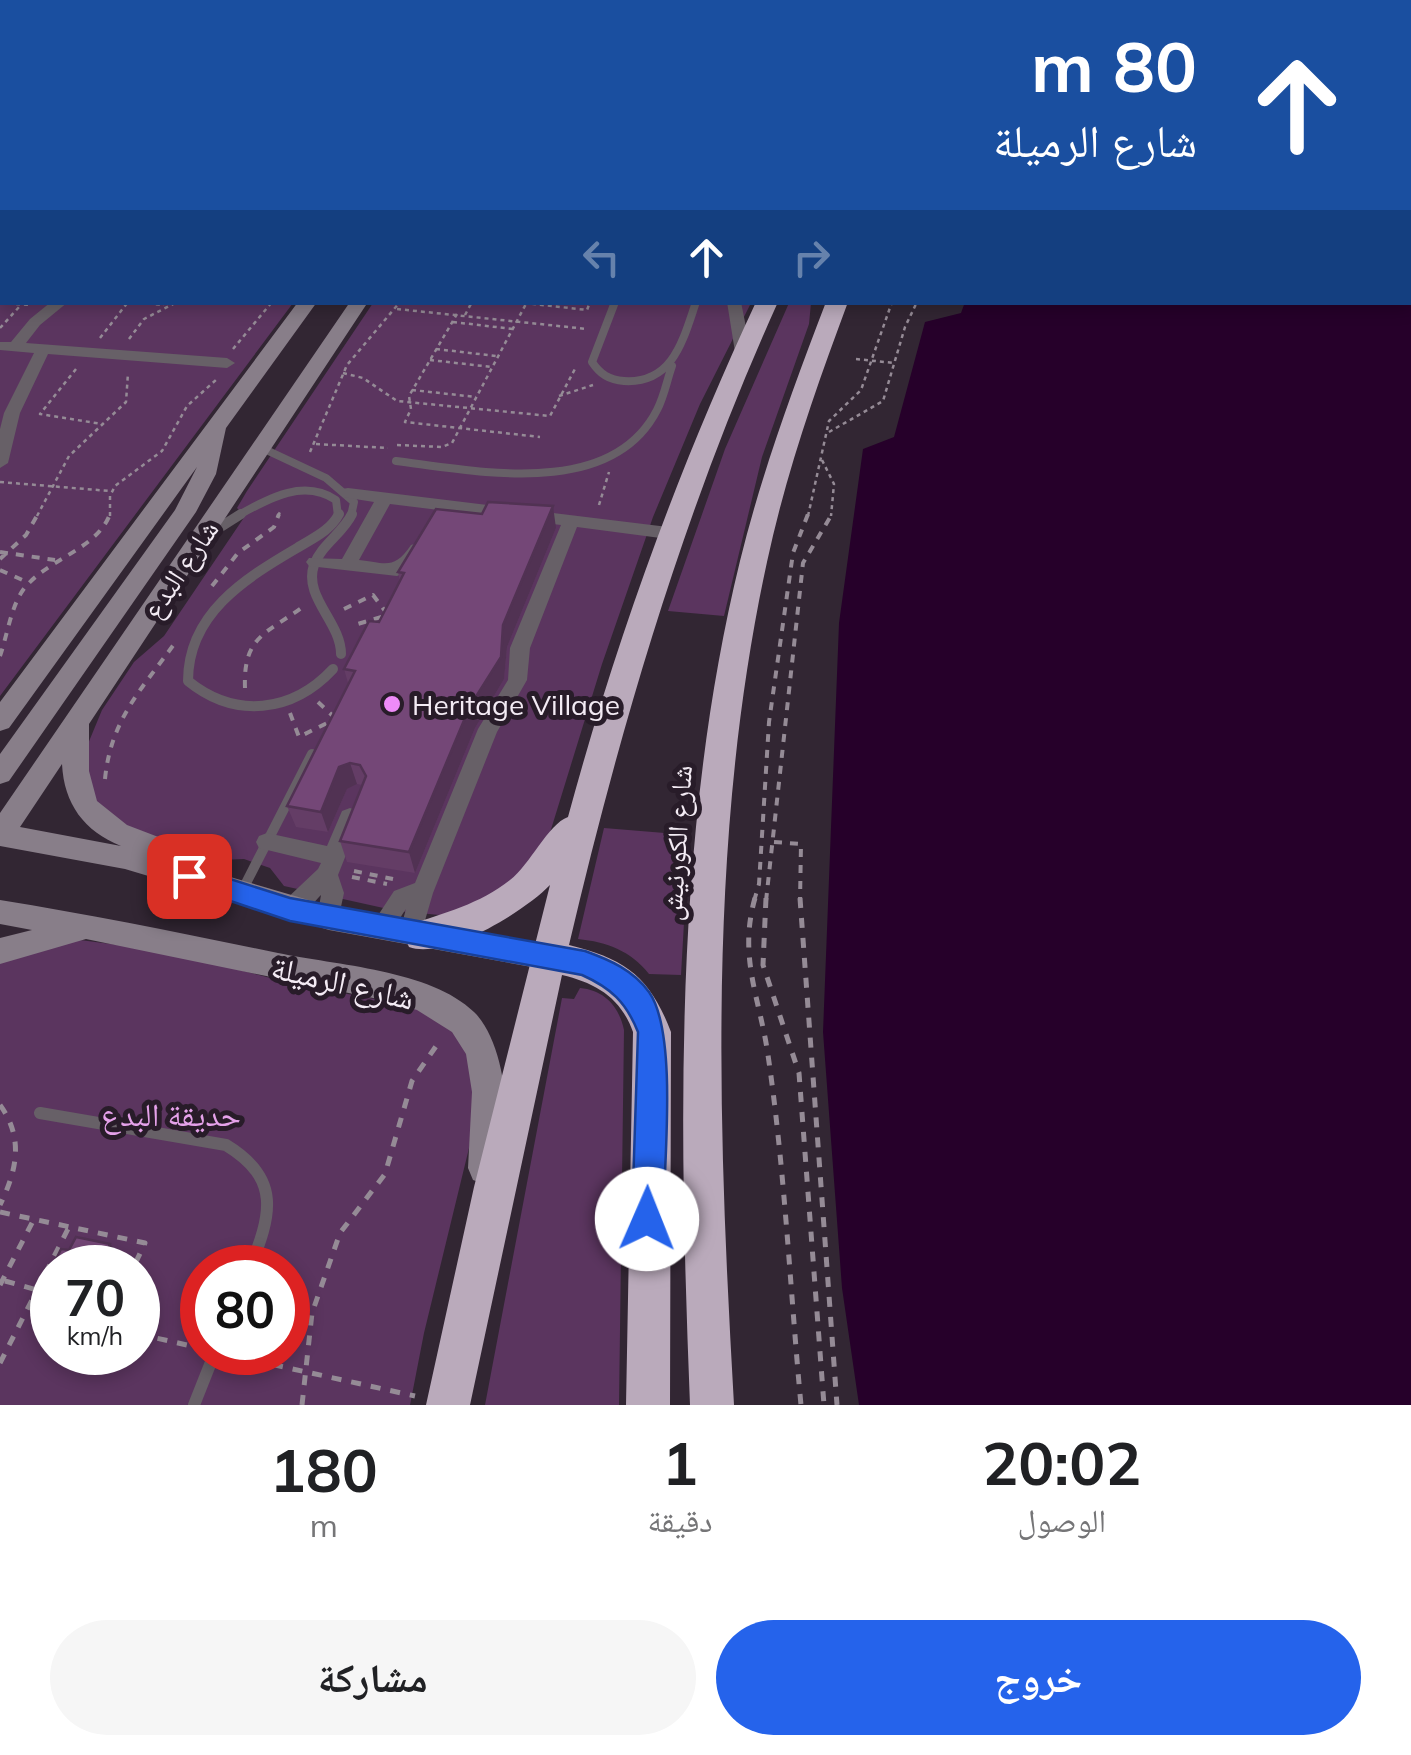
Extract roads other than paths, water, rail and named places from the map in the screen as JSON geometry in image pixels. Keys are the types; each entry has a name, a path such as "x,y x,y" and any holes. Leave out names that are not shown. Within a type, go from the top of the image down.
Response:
{"highway":[{"path":"448,1404 481,1238 587,796 668,533 766,305"},
{"name":"شارع الكورنيش","path":"712,1405 704,1078 712,864 720,768 733,672 766,509 789,424 836,305"},
{"path":"416,935 490,914 514,900 556,853 587,796"},
{"path":"548,957 585,963 616,977 640,1001 652,1032 648,1405"}],"main road":[{"name":"شارع البدع","path":"2,718 306,305"},
{"name":"شارع البدع","path":"0,835 357,305"},
{"path":"0,774 197,493 213,456 218,421"},
{"path":"76,724 77,780 89,811 121,835 190,858 230,892"},
{"name":"شارع الرميلة","path":"0,835 125,858 290,910 548,957"},
{"name":"شارع الرميلة","path":"0,912 90,926 423,999 462,1021 482,1055 487,1086 481,1238"},
{"path":"0,951 90,926"}],"street":[{"path":"8,346 57,305"},
{"path":"735,305 743,352"},
{"path":"8,346 227,363"},
{"path":"0,463 12,413 43,349"},
{"path":"348,494 497,521 505,513 668,533"},
{"path":"347,565 382,502"},
{"path":"315,562 402,568 411,562 438,509"},
{"path":"416,935 422,893 488,729 503,712 522,663 520,648 575,522"},
{"path":"290,910 330,868 358,796"},
{"path":"266,842 330,868"},
{"path":"328,918 334,893 330,868"},
{"path":"381,928 403,896 411,891 422,893"}],"lane":[{"path":"614,305 592,356 594,367 612,379 650,380 672,366"},
{"path":"396,461 536,474 580,466 620,450 654,420 667,394 672,366 695,305"},
{"path":"262,448 326,478 354,502 351,522 315,562 312,575 316,596 338,630 341,654"},
{"path":"201,539 277,495 312,491 336,500 339,518 330,528 235,588 186,649 188,681 222,705 244,708 286,702 333,670"},
{"path":"230,892 266,842 312,754"},
{"path":"40,1113 226,1145 241,1152 262,1175 268,1191 266,1228 259,1245"},
{"path":"194,1405 207,1375"}],"place":[{"name":"Heritage Village","path":"392,704"}],"park label":[{"name":"حديقة البدع","path":"171,1114"}]}
